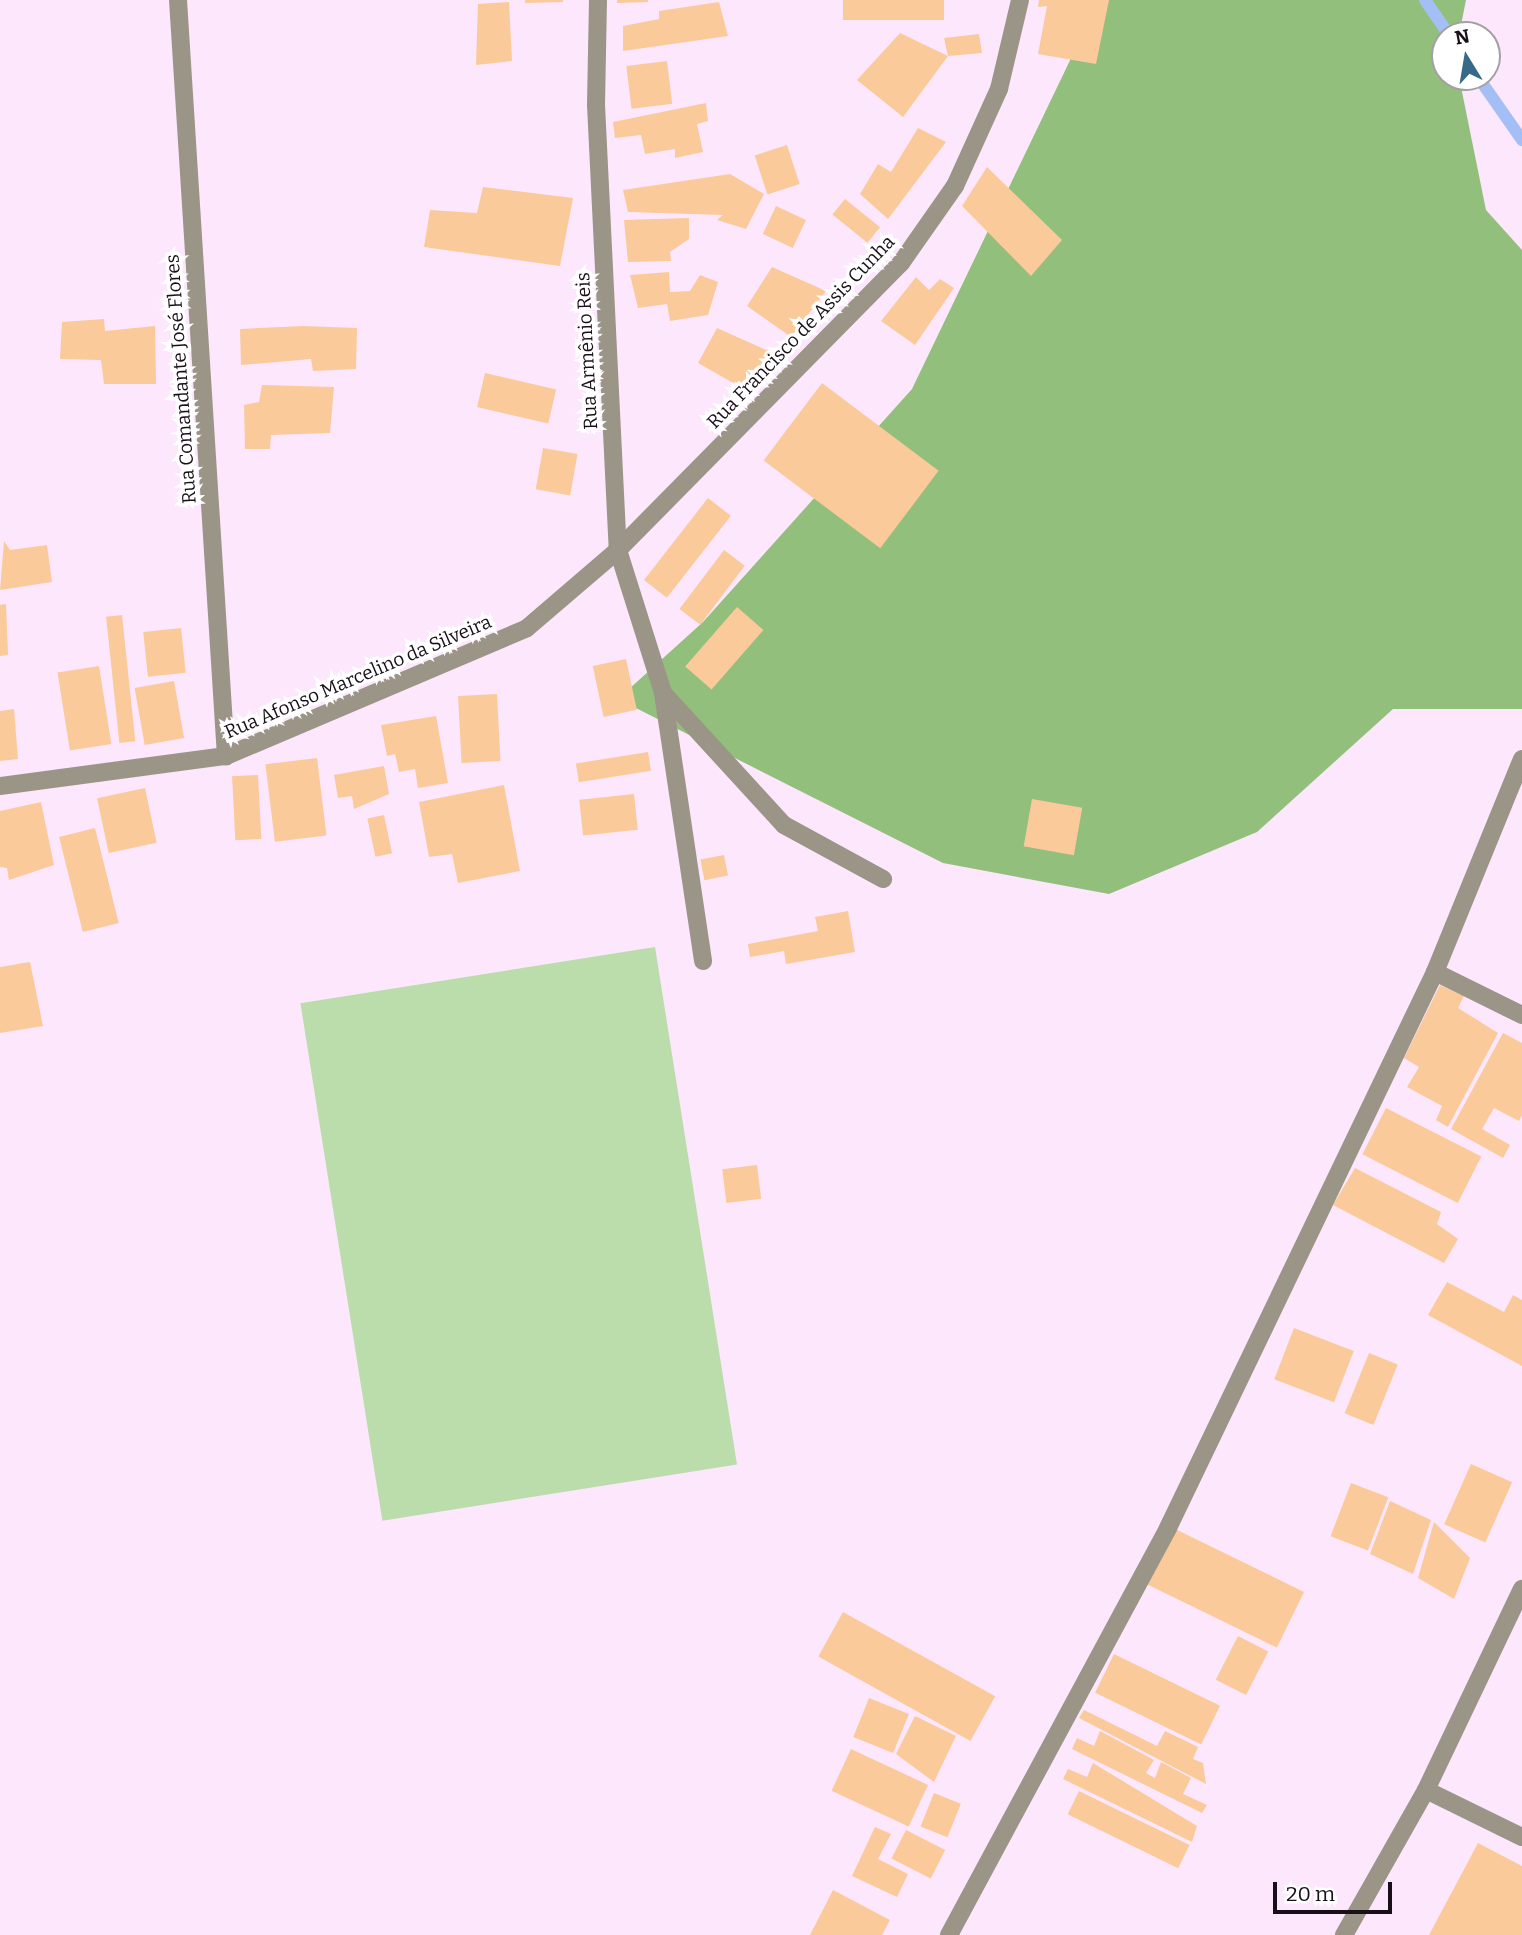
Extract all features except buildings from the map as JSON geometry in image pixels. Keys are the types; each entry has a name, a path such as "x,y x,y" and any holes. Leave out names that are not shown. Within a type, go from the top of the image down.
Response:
{"street":[{"name":"Rua Comandante José Flores","path":"178,0 226,756"},
{"name":"Rua Armênio Reis","path":"598,0 596,105 618,550 663,693 703,961"},
{"name":"Rua Francisco de Assis Cunha","path":"618,550 901,263 955,186 977,138 999,89 1020,0"},
{"name":"Rua Afonso Marcelino da Silveira","path":"0,786 226,756 527,628 618,550"},
{"name":"Rua Armênio Reis","path":"663,693 784,825 883,879"},
{"path":"949,1935 1168,1528 1435,972 1522,759"},
{"path":"1435,972 1522,1015"},
{"path":"1344,1935 1426,1790 1522,1589"},
{"path":"1426,1790 1522,1837"}],"green space":[{"path":"1099,0 1466,0 1462,21 1431,21 1431,91 1462,91 1486,210 1522,250 1522,709 1393,709 1257,832 1109,894 943,863 618,699 703,622 912,389"},
{"path":"655,947 737,1465 382,1521 300,1003"}],"waterway":[{"path":"1425,0 1439,21"},
{"path":"1488,91 1522,140"}]}
